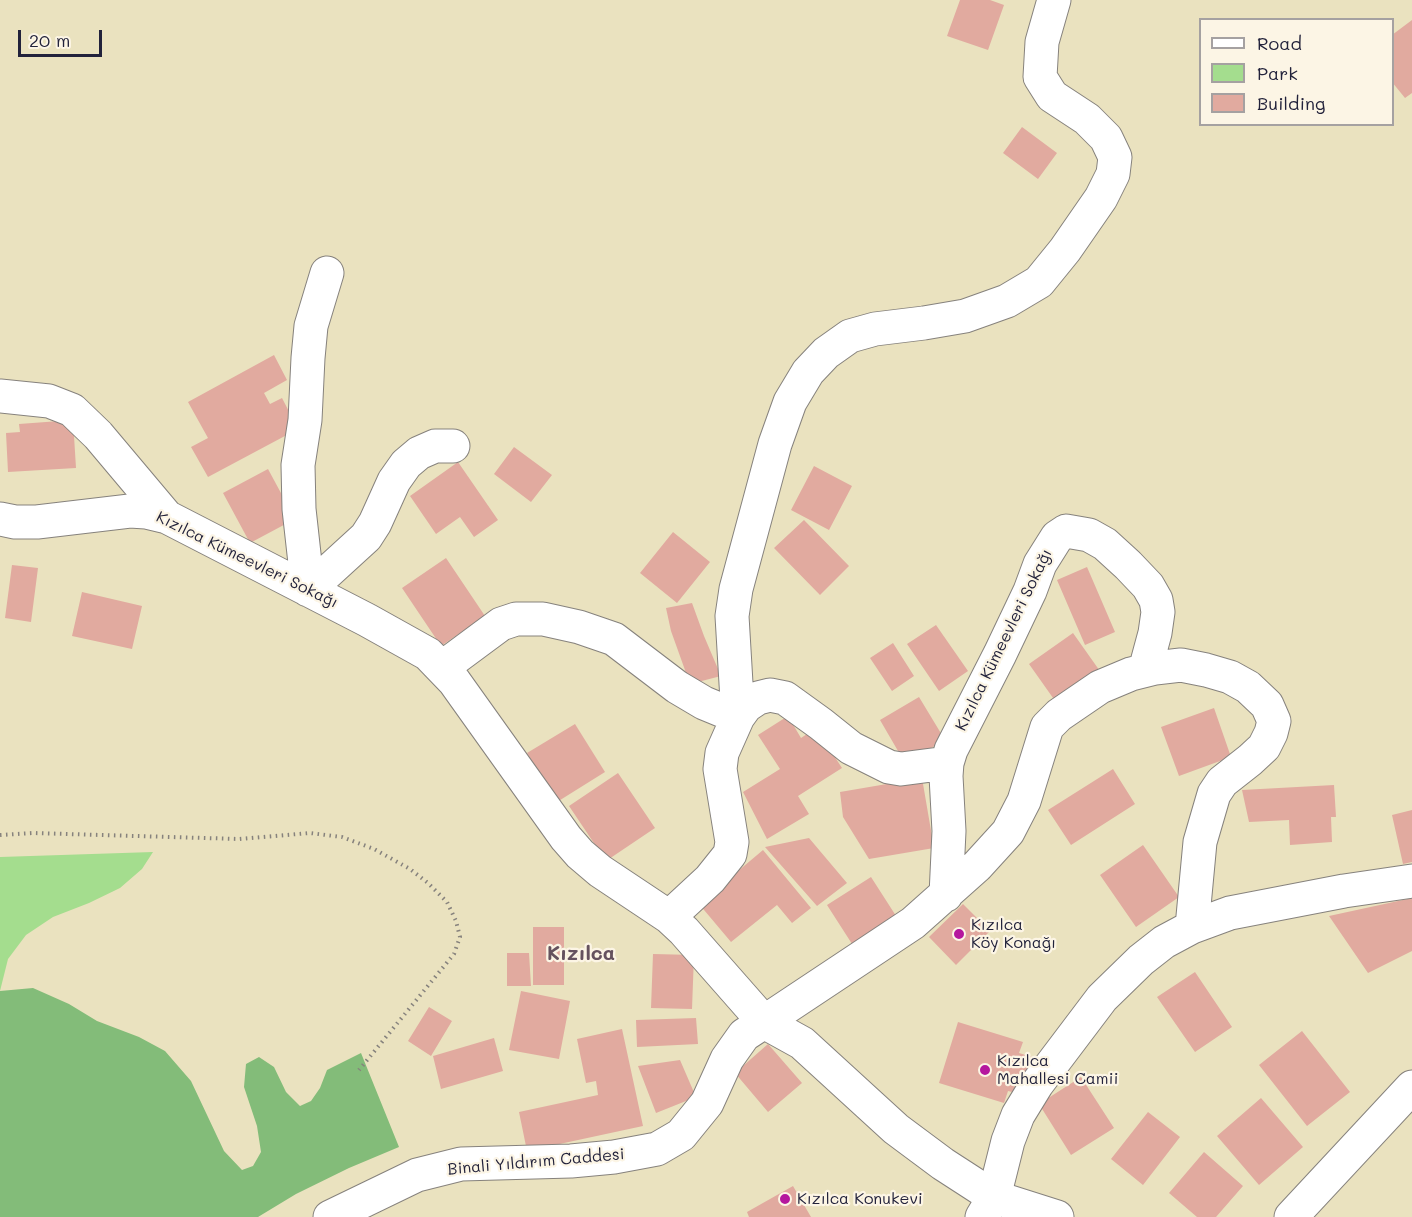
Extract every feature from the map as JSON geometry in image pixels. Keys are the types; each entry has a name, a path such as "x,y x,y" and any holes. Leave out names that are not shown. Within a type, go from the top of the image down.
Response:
{"street":[{"path":"738,717 732,616 736,589 775,444 790,402 808,372 826,353 850,336 874,329 965,316 1007,302 1039,282 1065,250 1101,198 1113,174 1115,157 1106,138 1087,119 1052,96 1040,77 1042,42 1054,0"},
{"path":"308,590 298,498 298,465 305,420 311,326 327,273"},
{"path":"0,396 49,402 72,410 98,435 167,517"},
{"path":"308,590 366,537 394,481 406,464 419,453 435,446 453,446"},
{"name":"Kızılca Kümeevleri Sokağı","path":"5,521 37,522 130,511 167,517 428,654 454,681 566,838 580,854 600,871 669,917 698,945 764,1022"},
{"name":"Kızılca Kümeevleri Sokağı","path":"946,895 949,842 946,764 960,730 1030,591 1040,564 1057,537 1066,531 1089,535 1105,544 1148,586 1156,600 1158,612 1145,670"},
{"path":"443,667 501,624 516,619 543,619 579,627 614,639 677,687 704,703 738,717"},
{"path":"1050,1216 988,1207 943,1164 896,1129 802,1043 764,1022 886,943 946,895 977,866 1008,832 1024,801 1047,727 1059,714 1100,687 1131,674 1181,665 1230,677 1248,687 1267,705 1274,721 1264,747 1222,782 1214,794 1200,842 1192,927"},
{"path":"669,917 710,879 730,854 732,842 720,769 722,753 738,717 746,706 758,698 770,695 785,698 851,748 889,767 901,770 946,764"},
{"path":"988,1207 1018,1115 1036,1084 1109,991 1141,960 1164,942 1192,927 1230,913 1412,880"},
{"name":"Binali Yıldırım Caddesi","path":"330,1217 417,1175 461,1164 571,1161 614,1157 657,1149 681,1135 707,1104 727,1059 744,1035 764,1022"},
{"path":"1291,1217 1412,1087"}],"path":[{"path":"0,835 33,833 238,838 310,833 342,837 374,849 410,869 447,902 456,921 460,937 454,954 359,1070"}],"green space":[{"path":"153,852 142,869 120,888 53,917 26,935 8,959 0,991 0,857"},
{"path":"33,988 69,1004 97,1021 139,1037 165,1051 191,1081 224,1151 242,1170 253,1166 261,1152 257,1126 244,1087 246,1064 259,1057 274,1067 286,1092 300,1106 311,1101 320,1088 327,1070 361,1053 399,1147 296,1194 258,1217 0,1217 0,991"}],"building":[{"path":"960,0 990,0 1004,5 988,50 947,36"},
{"path":"1412,20 1412,93 1405,98 1394,84 1394,34"},
{"path":"1022,127 1057,153 1038,179 1003,153"},
{"path":"274,355 287,380 264,393 270,404 282,398 298,429 208,477 191,447 208,438 188,402"},
{"path":"73,420 76,468 8,472 6,433 20,432 19,424"},
{"path":"514,447 552,475 531,502 494,474"},
{"path":"458,462 498,520 474,537 460,517 436,534 410,496"},
{"path":"814,466 852,486 829,530 791,510"},
{"path":"268,469 295,519 250,543 223,493"},
{"path":"804,520 849,566 820,595 774,548"},
{"path":"673,532 710,562 677,603 640,573"},
{"path":"446,558 485,616 441,646 402,588"},
{"path":"12,565 38,568 31,622 5,618"},
{"path":"1087,567 1115,632 1085,645 1057,580"},
{"path":"82,592 142,606 132,649 72,636"},
{"path":"692,603 721,676 690,684 671,631 666,608"},
{"path":"936,625 968,671 939,691 907,644"},
{"path":"1073,633 1102,674 1058,705 1029,664"},
{"path":"893,643 914,676 892,691 870,658"},
{"path":"919,697 945,740 905,763 880,720"},
{"path":"1214,708 1231,757 1179,776 1161,727"},
{"path":"788,716 801,738 816,728 842,768 798,796 809,814 767,839 743,792 780,769 758,735"},
{"path":"575,724 605,772 557,802 527,753"},
{"path":"1113,769 1135,804 1071,845 1048,810"},
{"path":"618,773 655,828 606,861 569,806"},
{"path":"922,778 934,848 869,859 843,817 840,792"},
{"path":"1334,785 1336,817 1331,817 1332,842 1290,845 1289,820 1249,822 1242,790"},
{"path":"1412,810 1412,862 1403,864 1392,815"},
{"path":"809,838 847,883 817,906 765,847"},
{"path":"1143,845 1179,897 1136,927 1100,875"},
{"path":"763,850 811,908 792,923 777,905 731,942 699,904"},
{"path":"871,877 898,919 854,947 827,905"},
{"path":"1412,898 1412,951 1368,973 1329,916"},
{"name":"Kızılca Köy Konağı","path":"963,904 990,931 956,965 929,937"},
{"path":"533,927 564,927 564,985 533,985"},
{"path":"507,953 529,953 531,986 507,986"},
{"path":"653,954 694,955 692,1009 651,1008"},
{"path":"1195,972 1232,1027 1195,1052 1157,997"},
{"path":"521,991 570,1001 559,1059 509,1050"},
{"path":"429,1007 452,1021 431,1056 408,1041"},
{"path":"696,1018 698,1044 637,1047 636,1020"},
{"name":"Kızılca Mahallesi Camii","path":"958,1022 1023,1042 1019,1053 1032,1057 1020,1094 1008,1091 1004,1103 939,1083"},
{"path":"622,1029 643,1126 527,1151 519,1112 598,1095 596,1081 586,1083 577,1039"},
{"path":"1302,1031 1350,1092 1307,1126 1259,1065"},
{"path":"494,1038 503,1071 441,1089 433,1056"},
{"path":"768,1044 802,1083 768,1112 735,1073"},
{"path":"680,1060 696,1097 656,1113 638,1066"},
{"path":"1081,1077 1114,1128 1071,1155 1039,1104"},
{"path":"1261,1098 1303,1147 1259,1185 1217,1136"},
{"path":"1148,1112 1180,1137 1143,1185 1111,1159"},
{"path":"1204,1152 1243,1186 1216,1217 1197,1217 1169,1193"},
{"name":"Kızılca Konukevi","path":"793,1186 811,1217 749,1217 747,1212"}],"place":[{"name":"Kızılca Köy Konağı","path":"959,934"},
{"name":"Kızılca Mahallesi Camii","path":"985,1070"},
{"name":"Kızılca Konukevi","path":"785,1199"}],"district":[{"name":"Kızılca","path":"581,954"}]}
